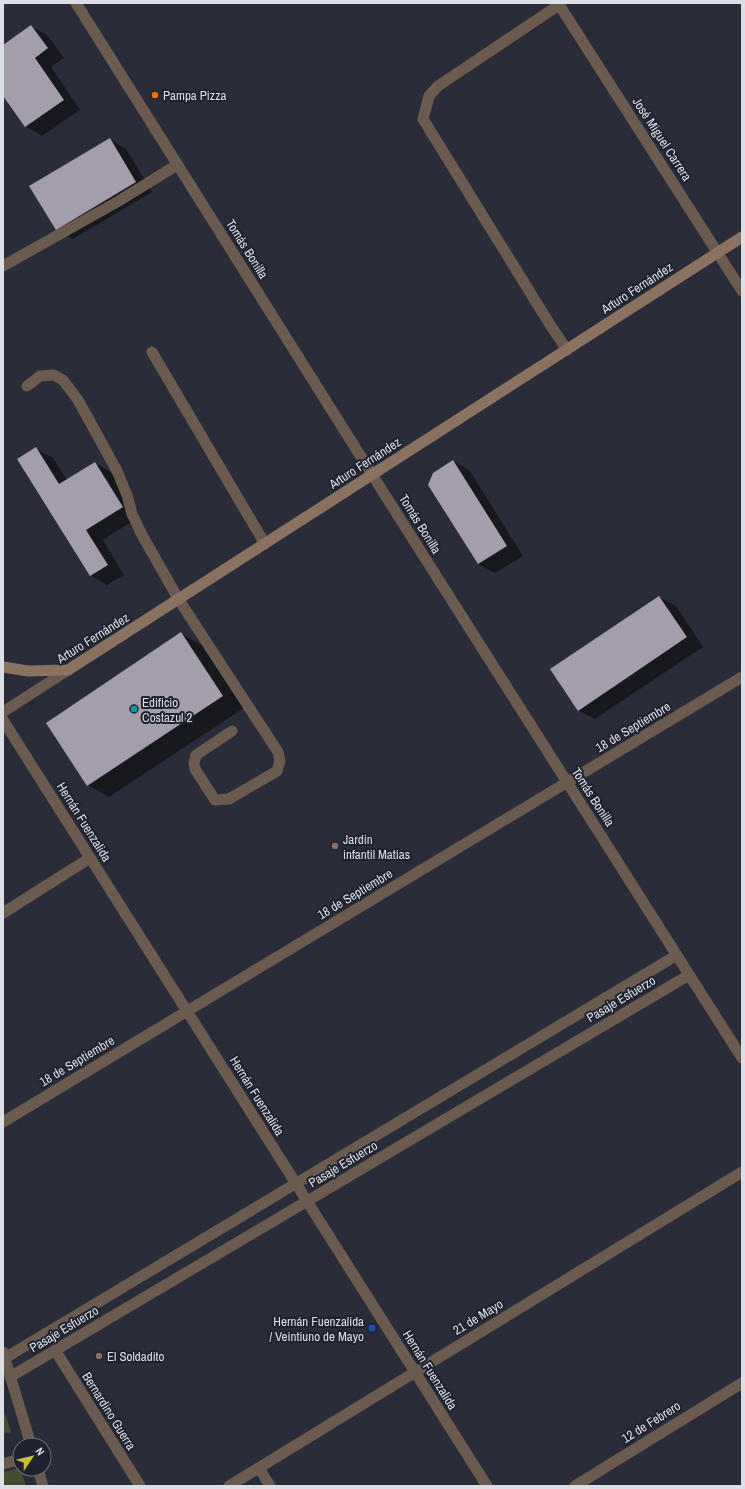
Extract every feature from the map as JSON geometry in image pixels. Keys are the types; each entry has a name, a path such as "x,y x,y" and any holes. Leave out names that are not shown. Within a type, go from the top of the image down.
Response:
{"main road":[{"name":"Arturo Fernández","path":"68,670 742,237"},
{"path":"3,667 28,671 48,672 68,670"}],"street":[{"name":"Tomás Bonilla","path":"76,3 372,475 742,1058"},
{"path":"559,4 438,86 429,96 422,119 567,350"},
{"name":"José Miguel Carrera","path":"559,4 742,291"},
{"path":"3,266 117,202 177,165"},
{"path":"152,352 265,544"},
{"path":"27,386 40,376 54,375 63,380 78,400 117,471 127,495 132,514 142,535 179,600 278,752 280,761 277,771 230,799 215,800 195,768 194,763 196,755 232,730"},
{"name":"Arturo Fernández","path":"3,712 68,670"},
{"name":"18 de Septiembre","path":"3,1122 742,677"},
{"name":"Hernán Fuenzalida","path":"3,720 486,1486"},
{"path":"3,913 90,858"},
{"name":"Pasaje Esfuerzo","path":"4,1355 296,1184 677,955"},
{"name":"Pasaje Esfuerzo","path":"10,1377 689,975"},
{"name":"21 de Mayo","path":"229,1486 742,1172"},
{"name":"Bernardino Guerra","path":"55,1350 140,1486"},
{"path":"4,1355 29,1437"},
{"name":"12 de Febrero","path":"575,1486 742,1383"},
{"path":"259,1468 270,1486"}],"green space":[{"path":"3,1408 11,1432 3,1434"},
{"path":"12,1470 12,1477 23,1477 26,1486 3,1486 3,1472"}],"building":[{"path":"31,25 48,48 35,58 64,100 25,127 3,96 3,45"},
{"path":"110,138 136,182 56,230 29,186"},
{"path":"36,447 59,484 95,462 123,507 86,530 108,565 90,576 17,459"},
{"path":"453,460 507,546 478,564 428,485 433,473"},
{"path":"659,596 687,637 578,711 550,669"},
{"name":"Edificio Costazul 2","path":"181,632 223,696 87,786 46,723"}],"place":[{"name":"Pampa Pizza","path":"155,95"},
{"name":"Edificio Costazul 2","path":"134,709"},
{"name":"Jardin infantil Matias","path":"335,846"},
{"name":"Hernán Fuenzalida / Veintiuno de Mayo","path":"372,1328"},
{"name":"El Soldadito","path":"99,1356"}]}
